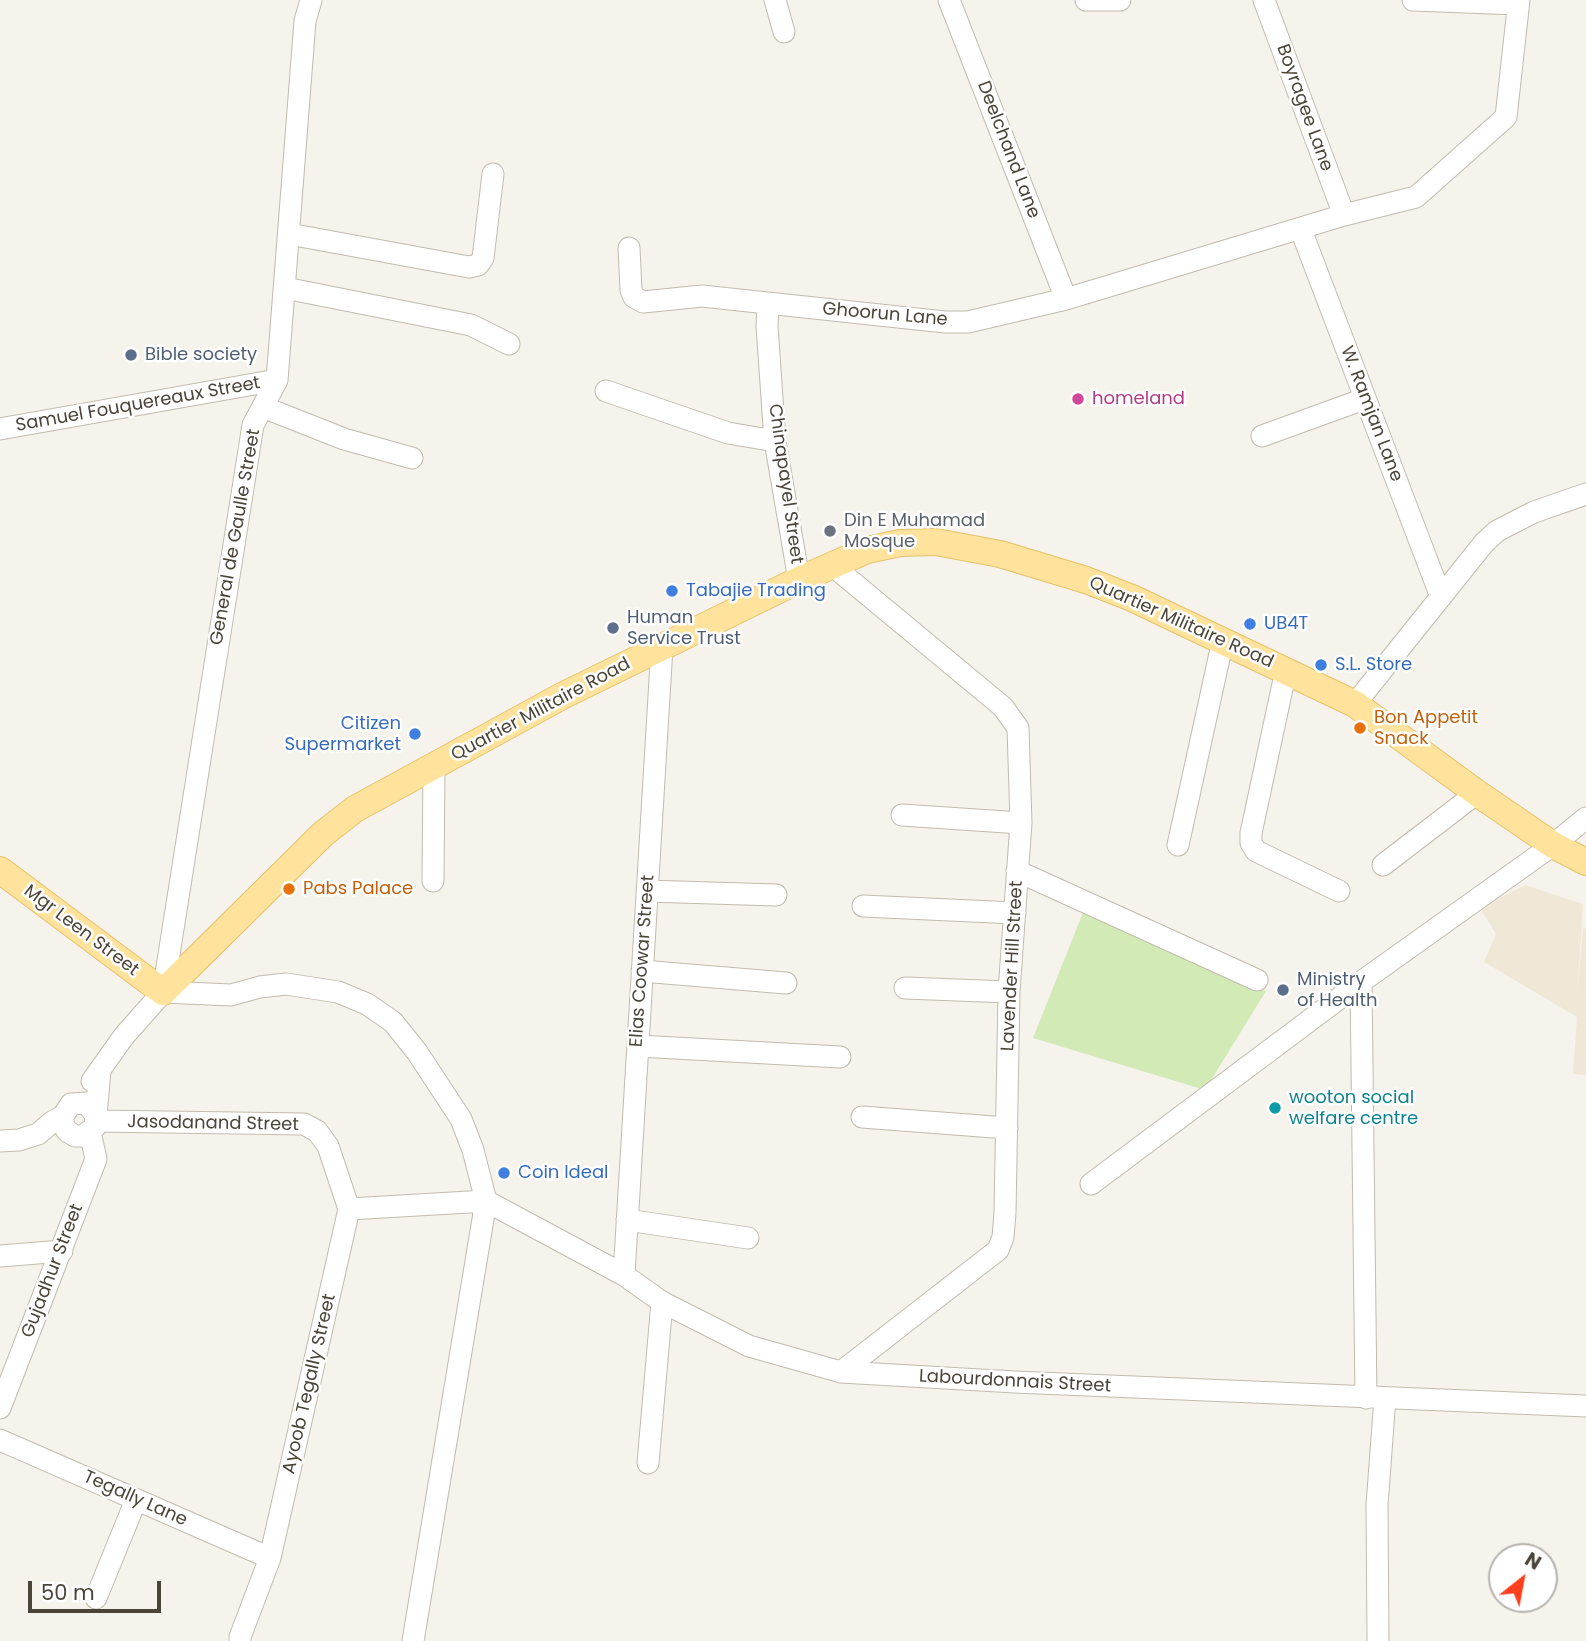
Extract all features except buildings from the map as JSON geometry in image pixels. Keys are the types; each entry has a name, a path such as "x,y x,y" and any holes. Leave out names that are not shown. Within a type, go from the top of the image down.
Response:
{"main road":[{"name":"Quartier Militaire Road","path":"163,992 323,834 355,809 565,695 799,580 867,550 900,543 936,542 969,547 1086,580 1132,597 1355,704 1553,845 1586,862"},
{"name":"Mgr Leen Street","path":"0,870 163,992"}],"street":[{"name":"General de Gaulle Street","path":"163,992 253,425 277,380 305,21 311,0"},
{"path":"775,0 784,32"},
{"name":"Deelchand Lane","path":"949,0 1066,299"},
{"path":"1086,0 1119,0"},
{"name":"Boyragee Lane","path":"1264,0 1344,215"},
{"path":"1413,0 1518,2"},
{"name":"Ghoorun Lane","path":"629,248 631,290 634,297 643,302 702,296 945,322 968,322 1066,299 1344,215 1416,197 1506,117 1518,2"},
{"path":"289,234 469,267 478,265 483,258 493,174"},
{"name":"W. Ramjan Lane","path":"1301,230 1441,597"},
{"path":"285,288 471,325 509,344"},
{"name":"Chinapayel Street","path":"768,304 767,326 775,442 799,580"},
{"name":"Samuel Fouquereaux Street","path":"0,429 277,380"},
{"path":"606,391 728,433 775,442"},
{"path":"1262,436 1364,399"},
{"path":"263,407 344,439 412,458"},
{"path":"1355,704 1484,543 1497,531 1534,512 1586,494"},
{"name":"Lavender Hill Street","path":"833,566 1003,707 1018,728 1021,823 1009,992 1003,1237 998,1250 841,1373"},
{"path":"1178,845 1223,640"},
{"name":"Elias Coowar Street","path":"624,1275 662,647"},
{"path":"1286,670 1251,832 1251,843 1256,851 1339,891"},
{"path":"433,881 434,766"},
{"path":"1383,865 1477,793"},
{"path":"902,815 1021,823"},
{"path":"1091,1184 1586,818"},
{"path":"1017,871 1257,980"},
{"path":"647,891 776,895"},
{"path":"863,906 1014,913"},
{"path":"642,971 786,983"},
{"path":"1361,982 1375,1398 1378,1641"},
{"path":"163,992 230,995 286,984 338,992 367,1004 393,1022 418,1052 461,1119 474,1150 486,1200 413,1641"},
{"path":"905,988 1009,992"},
{"name":"Quartier Militaire Road","path":"0,1141 19,1140 38,1134 67,1110 100,1071 124,1036 163,992"},
{"path":"638,1046 840,1058"},
{"name":"Quartier Militaire Road","path":"94,1122 100,1071"},
{"path":"86,1104 94,1122 83,1136 67,1132 63,1124 67,1110 86,1104"},
{"path":"862,1117 1007,1128"},
{"name":"Jasodanand Street","path":"94,1122 304,1124 317,1131 328,1146 349,1209"},
{"name":"Gujadhur Street","path":"0,1408 96,1159 94,1122"},
{"path":"349,1209 486,1200"},
{"name":"Labourdonnais Street","path":"486,1200 624,1275 662,1302 749,1346 841,1373 1586,1406"},
{"name":"Ayoob Tegally Street","path":"240,1641 270,1558 349,1209"},
{"path":"627,1220 748,1238"},
{"path":"0,1256 62,1251"},
{"path":"648,1463 662,1302"},
{"name":"Tegally Lane","path":"0,1440 270,1558"},
{"path":"96,1598 136,1500"}],"shaded area":[{"path":"1525,885 1583,904 1577,1001 1583,928 1586,929 1586,1075 1573,1074 1577,1017 1484,962 1496,934 1480,908"}],"green space":[{"path":"1086,905 1266,991 1205,1090 1033,1038"}],"place":[{"name":"Bible society","path":"131,355"},
{"name":"homeland","path":"1078,399"},
{"name":"Din E Muhamad Mosque","path":"830,531"},
{"name":"Tabajie Trading","path":"672,591"},
{"name":"UB4T","path":"1250,624"},
{"name":"Human Service Trust","path":"613,628"},
{"name":"S.L. Store","path":"1321,665"},
{"name":"Bon Appetit Snack","path":"1360,728"},
{"name":"Citizen Supermarket","path":"415,734"},
{"name":"Pabs Palace","path":"289,889"},
{"name":"Ministry of Health","path":"1283,990"},
{"name":"wooton social welfare centre","path":"1275,1108"},
{"name":"Coin Ideal","path":"504,1173"}]}
